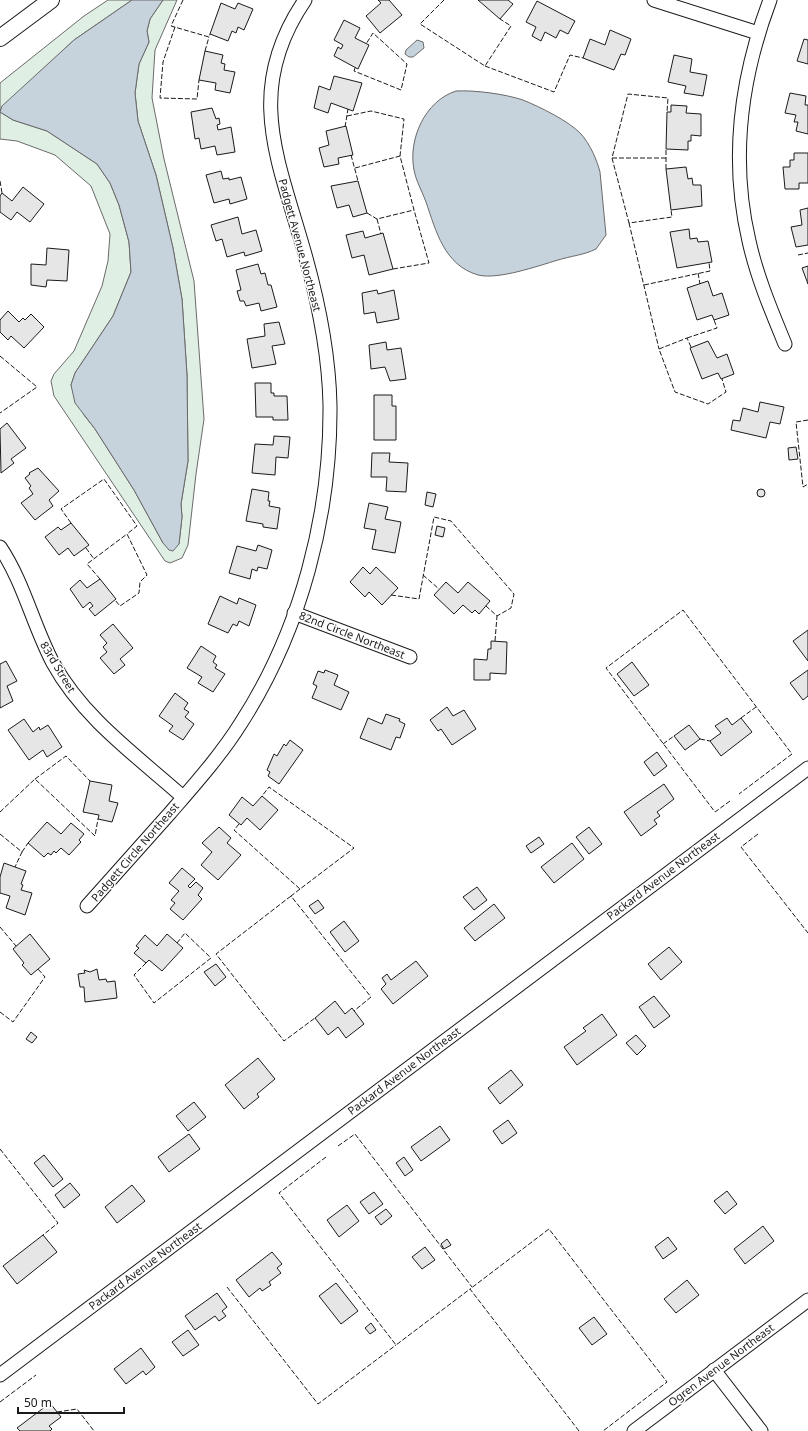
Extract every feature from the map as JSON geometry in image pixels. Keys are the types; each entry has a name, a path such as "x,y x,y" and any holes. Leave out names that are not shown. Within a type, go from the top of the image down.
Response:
{"street":[{"path":"0,38 51,0"},
{"name":"Padgett Avenue Northeast","path":"183,797 220,753 241,724 279,653 306,578 322,511 328,451 330,405 327,361 315,290 277,161 272,133 270,101 277,55 285,36 305,0"},
{"path":"654,0 758,33"},
{"path":"770,0 758,33 747,75 741,111 739,145 740,179 748,241 757,272 786,344"},
{"name":"83rd Street","path":"0,547 17,579 41,637 68,687 86,709 183,797"},
{"name":"82nd Circle Northeast","path":"294,613 410,657"},
{"name":"Packard Avenue Northeast","path":"0,1375 808,768"},
{"name":"Padgett Circle Northeast","path":"87,906 183,797"},
{"name":"Ogren Avenue Northeast","path":"634,1431 808,1300"},
{"path":"714,1370 761,1431"}],"green space":[{"path":"108,0 132,0 74,40 0,110 0,83 84,16"},
{"path":"163,0 177,0 155,50 152,98 164,159 194,281 204,419 188,545 182,558 170,563 165,561 54,396 51,381 54,374 74,351 102,286 108,261 110,234 91,186 55,155 17,141 0,139 0,112 13,120 47,131 97,164 110,183 119,205 129,242 131,272 113,316 75,373 71,385 84,415 95,429 134,490 163,543 179,544 182,517 181,504 188,461 187,375 182,299 173,248 156,175 138,121 135,93 139,64 149,42 147,31 150,19"}],"shaded area":[{"path":"132,0 163,0 150,19 147,31 149,42 139,64 135,93 138,121 156,175 173,248 182,299 187,375 188,461 181,504 182,517 179,544 173,551 169,550 163,543 134,490 95,429 75,403 71,385 75,373 113,316 131,272 129,242 119,205 110,183 97,164 47,131 13,120 0,112 2,106 74,40"},
{"path":"417,40 423,42 424,48 413,57 409,57 405,54 406,50"},
{"path":"456,91 490,93 523,100 562,119 581,134 593,152 600,172 606,235 596,249 518,272 496,276 478,275 466,270 449,255 438,235 418,182 414,170 413,158 416,134 428,112 445,96"}],"building":[{"path":"378,0 389,0 402,15 380,33 366,16 381,3"},
{"path":"478,0 508,0 513,4 500,19"},
{"path":"537,1 575,21 568,34 560,30 556,38 545,32 541,41 532,36 536,27 526,22"},
{"path":"221,3 235,9 238,3 253,9 244,30 238,27 236,33 232,31 228,41 210,34"},
{"path":"344,20 360,28 355,38 369,45 358,69 334,56 338,47 341,49 343,45 334,40"},
{"path":"610,30 631,39 625,55 621,54 614,70 583,58 590,39 605,45"},
{"path":"804,39 808,40 808,64 797,61"},
{"path":"205,51 223,55 221,63 225,64 224,70 235,72 230,93 215,90 216,83 199,80"},
{"path":"674,55 692,59 690,72 707,75 703,96 684,93 686,86 668,82"},
{"path":"334,76 362,83 353,111 331,103 328,113 314,108 319,86 330,90"},
{"path":"790,93 806,96 805,105 808,105 808,134 796,131 798,122 794,122 796,115 785,113"},
{"path":"671,105 687,106 686,113 701,114 701,136 691,135 691,141 688,141 688,150 666,149 667,112 671,112"},
{"path":"212,108 216,119 219,118 220,124 217,125 218,130 231,127 235,152 217,155 215,146 201,149 199,138 195,139 191,112"},
{"path":"346,126 353,155 338,158 339,164 324,167 319,148 329,145 326,131"},
{"path":"794,153 808,153 808,183 799,183 799,189 785,189 783,167 790,167 790,160 794,160"},
{"path":"686,167 688,179 692,178 693,185 701,185 702,206 671,210 666,169"},
{"path":"221,171 223,179 229,178 229,180 241,177 247,199 230,204 229,199 214,203 206,175"},
{"path":"358,181 367,213 353,217 349,205 337,208 331,186"},
{"path":"23,187 44,204 30,222 17,212 11,220 0,212 0,196 2,193 12,201"},
{"path":"808,208 808,245 796,247 791,227 802,225 800,210"},
{"path":"238,217 242,234 256,230 262,251 245,256 244,252 227,257 222,239 216,241 211,225"},
{"path":"689,229 690,239 697,238 698,242 708,241 712,262 677,268 670,232"},
{"path":"363,231 365,238 383,233 393,269 369,275 364,255 352,258 346,235"},
{"path":"47,248 69,250 67,281 47,280 46,287 31,285 31,264 46,265"},
{"path":"258,264 261,274 265,273 268,285 271,285 277,307 261,311 259,303 246,306 244,301 240,301 237,291 241,290 236,270"},
{"path":"808,266 808,284 802,268"},
{"path":"708,281 713,296 722,293 729,315 714,320 712,315 697,320 687,288"},
{"path":"377,290 378,294 394,290 399,319 377,323 375,312 364,314 362,293"},
{"path":"8,311 19,322 23,318 25,320 31,314 44,327 24,348 11,336 8,340 0,332 0,320"},
{"path":"279,322 285,344 272,346 276,364 252,368 247,339 265,336 264,324"},
{"path":"708,341 717,358 727,354 734,374 721,379 718,373 702,379 690,348"},
{"path":"386,342 387,350 401,348 406,379 390,381 385,367 371,369 369,345"},
{"path":"255,383 271,383 271,393 274,393 274,396 287,396 288,420 273,420 273,417 256,417"},
{"path":"374,395 392,395 392,406 396,406 396,440 374,440"},
{"path":"760,402 784,407 780,424 770,422 766,438 731,430 733,420 740,421 743,408 758,412"},
{"path":"7,423 26,448 11,459 14,463 1,473 0,429"},
{"path":"274,436 290,437 288,458 276,457 275,475 252,473 255,444 273,445"},
{"path":"796,447 798,459 789,460 788,448"},
{"path":"372,453 390,453 389,462 408,463 406,492 386,491 387,477 371,477"},
{"path":"38,468 59,491 49,500 53,506 35,520 21,503 33,494 29,488 31,486 25,478 30,474 29,473"},
{"path":"252,489 269,492 269,506 280,508 277,529 263,527 263,524 246,521"},
{"path":"759,489 763,489 765,493 763,497 759,497 757,495 757,491"},
{"path":"427,492 436,494 433,507 425,505"},
{"path":"369,503 388,507 385,519 401,522 395,553 372,549 376,530 364,528"},
{"path":"71,523 89,545 74,556 68,548 59,555 45,537 58,527 61,530"},
{"path":"437,526 445,528 443,537 435,535"},
{"path":"258,545 272,550 267,569 258,567 257,571 252,569 250,579 229,573 237,546 256,551"},
{"path":"363,567 370,574 376,567 398,588 382,605 369,592 365,597 350,582"},
{"path":"100,579 116,599 95,616 89,609 93,606 90,602 83,608 70,589 80,580 87,588"},
{"path":"446,582 458,593 468,582 490,601 479,614 475,610 472,613 463,605 454,614 434,595"},
{"path":"220,596 237,604 239,598 256,605 249,626 239,621 237,626 233,624 228,633 208,624"},
{"path":"113,624 133,648 120,659 125,665 114,674 100,658 107,652 103,647 107,643 100,635"},
{"path":"808,630 808,661 793,641"},
{"path":"491,641 507,642 506,674 490,673 490,680 474,680 474,659 487,660 488,649 491,649"},
{"path":"201,646 216,656 213,662 217,665 215,668 225,674 213,692 198,683 202,677 187,668"},
{"path":"6,661 17,681 7,686 13,701 0,708 0,664"},
{"path":"632,662 649,685 634,696 617,674"},
{"path":"325,670 338,675 334,685 349,692 341,710 312,698 317,686 313,684 318,671 324,673"},
{"path":"808,670 808,696 803,700 790,683"},
{"path":"175,693 188,703 184,709 189,712 185,717 194,724 183,740 169,731 173,726 159,716"},
{"path":"447,707 453,716 464,710 476,729 452,745 441,729 438,731 430,720"},
{"path":"386,714 400,719 399,721 405,724 400,738 396,737 391,750 360,738 368,718 382,724"},
{"path":"727,718 732,725 741,718 752,732 721,756 710,741 721,733 715,726"},
{"path":"24,719 33,732 39,727 40,730 48,725 62,747 47,757 43,750 29,760 8,730"},
{"path":"689,725 700,739 685,750 674,736"},
{"path":"290,740 303,750 279,784 268,776 270,772 267,770 274,754 277,756 284,744 286,746"},
{"path":"657,752 667,766 654,776 644,762"},
{"path":"90,781 112,785 109,801 118,803 112,822 98,819 99,815 83,812"},
{"path":"664,784 674,799 657,812 660,816 654,820 657,824 641,836 624,812"},
{"path":"262,796 278,810 260,830 247,818 241,825 229,815 242,797 253,806"},
{"path":"47,822 61,834 71,823 84,834 79,840 81,842 69,855 61,848 56,853 54,851 51,855 48,853 44,857 28,843"},
{"path":"219,827 231,838 227,843 241,855 218,880 201,865 212,852 202,843"},
{"path":"589,827 602,844 589,854 576,837"},
{"path":"539,837 544,844 531,853 526,846"},
{"path":"572,843 584,859 554,883 541,867"},
{"path":"4,863 26,871 21,884 23,885 21,890 32,893 25,915 6,908 10,896 0,893 0,877"},
{"path":"182,868 195,879 188,886 190,888 196,882 203,888 198,895 202,899 183,920 170,909 175,903 171,900 179,891 169,883"},
{"path":"477,887 487,900 474,910 463,897"},
{"path":"318,900 324,908 315,914 309,906"},
{"path":"494,904 505,918 475,941 464,928"},
{"path":"344,921 359,941 345,952 330,932"},
{"path":"30,934 50,959 31,975 22,965 24,963 13,949"},
{"path":"167,934 183,948 162,971 149,960 146,963 134,953 139,948 136,946 145,935 157,946"},
{"path":"669,947 682,962 661,980 648,964"},
{"path":"416,961 428,976 393,1004 381,989 386,984 382,978 387,974 391,980"},
{"path":"216,964 226,977 215,986 204,972"},
{"path":"97,969 99,980 106,979 107,982 115,981 117,998 85,1002 84,987 80,987 78,974 85,973 84,970 90,972"},
{"path":"654,996 670,1016 654,1028 639,1007"},
{"path":"335,1001 345,1014 352,1008 364,1024 346,1038 338,1027 328,1035 315,1018"},
{"path":"602,1014 617,1035 577,1065 564,1047 586,1031 583,1028"},
{"path":"31,1032 37,1037 32,1043 26,1039"},
{"path":"636,1035 646,1046 637,1055 626,1043"},
{"path":"258,1058 275,1079 257,1094 259,1097 244,1109 225,1085"},
{"path":"511,1070 523,1085 500,1104 488,1088"},
{"path":"194,1102 206,1117 188,1131 176,1116"},
{"path":"508,1120 517,1133 502,1144 493,1131"},
{"path":"440,1126 450,1140 421,1161 411,1147"},
{"path":"189,1134 200,1149 169,1172 158,1157"},
{"path":"44,1155 63,1179 53,1187 34,1163"},
{"path":"404,1157 413,1170 405,1176 396,1163"},
{"path":"70,1183 80,1195 64,1208 55,1195"},
{"path":"132,1185 145,1201 117,1223 105,1207"},
{"path":"727,1191 737,1204 725,1214 714,1201"},
{"path":"374,1192 383,1204 369,1214 360,1202"},
{"path":"347,1205 359,1221 339,1237 327,1220"},
{"path":"386,1209 392,1216 381,1225 375,1217"},
{"path":"763,1226 774,1241 745,1264 734,1249"},
{"path":"43,1235 57,1252 17,1284 3,1266"},
{"path":"668,1237 677,1249 663,1259 655,1247"},
{"path":"447,1239 451,1245 444,1249 441,1244"},
{"path":"425,1247 435,1260 422,1269 412,1257"},
{"path":"272,1252 282,1264 277,1268 281,1273 269,1282 271,1285 262,1291 260,1288 249,1297 236,1280"},
{"path":"687,1280 699,1295 676,1313 664,1299"},
{"path":"336,1283 358,1311 341,1324 319,1296"},
{"path":"217,1293 227,1307 222,1311 226,1316 219,1321 215,1316 195,1330 185,1316"},
{"path":"594,1317 607,1334 592,1345 579,1328"},
{"path":"371,1323 376,1330 370,1334 365,1328"},
{"path":"188,1330 199,1345 183,1356 172,1342"},
{"path":"141,1348 155,1367 146,1375 143,1371 126,1384 114,1369"},
{"path":"50,1403 61,1417 49,1426 52,1429 50,1431 20,1431 17,1428"}],"fence":[{"path":"183,0 171,26 209,37 210,34"},
{"path":"444,0 420,24 485,66 511,26 500,19"},
{"path":"175,27 163,62 160,98 197,99 199,80"},
{"path":"355,68 354,71 401,90 407,64 373,33 366,44"},
{"path":"205,51 209,37"},
{"path":"485,66 554,92 570,55 583,58"},
{"path":"666,158 612,158 628,94 668,98 667,112"},
{"path":"345,127 348,109"},
{"path":"347,116 371,111 404,119 400,156"},
{"path":"666,149 666,169"},
{"path":"351,155 358,181"},
{"path":"355,168 400,156 414,210 377,219 367,213"},
{"path":"612,158 629,223 672,217 671,210"},
{"path":"0,181 2,193"},
{"path":"393,269 429,263 414,210"},
{"path":"377,219 381,234"},
{"path":"629,223 659,349"},
{"path":"798,255 808,253"},
{"path":"644,285 710,271 709,262"},
{"path":"698,273 700,284"},
{"path":"687,338 717,328 714,320"},
{"path":"691,347 687,338 659,349 675,392 708,404 726,392 722,379"},
{"path":"0,356 37,387 0,413"},
{"path":"808,420 796,422 803,487 808,484"},
{"path":"71,523 61,509 104,479 137,526 127,534"},
{"path":"391,595 419,599 434,517 451,521 514,594 511,608 497,616 486,606"},
{"path":"100,579 87,564 127,534 147,575 140,582 139,593 120,606 115,600"},
{"path":"86,548 94,559"},
{"path":"423,575 439,589"},
{"path":"730,801 715,812 606,668 683,610 792,754 739,794"},
{"path":"495,641 497,616"},
{"path":"741,718 756,707"},
{"path":"663,744 674,736"},
{"path":"700,739 710,741"},
{"path":"35,779 66,756 90,781"},
{"path":"0,812 35,779 95,836 98,819"},
{"path":"239,824 234,830 300,889 354,848 269,787 262,796"},
{"path":"0,834 22,852 15,867"},
{"path":"758,834 741,847 808,933"},
{"path":"22,852 28,843"},
{"path":"300,889 291,896 371,997 354,1011"},
{"path":"291,896 216,954 284,1041 315,1018"},
{"path":"0,927 16,946"},
{"path":"146,963 134,975 154,1003 211,958 185,933 177,943"},
{"path":"0,1012 13,1022 45,977 38,969"},
{"path":"338,1146 355,1134 472,1287"},
{"path":"0,1149 58,1223 43,1235"},
{"path":"326,1157 279,1193 396,1345 470,1289"},
{"path":"579,1431 470,1289 549,1229 667,1382 603,1431"},
{"path":"227,1287 318,1404 396,1345"},
{"path":"0,1402 36,1375"},
{"path":"57,1412 77,1409 94,1431"}]}
